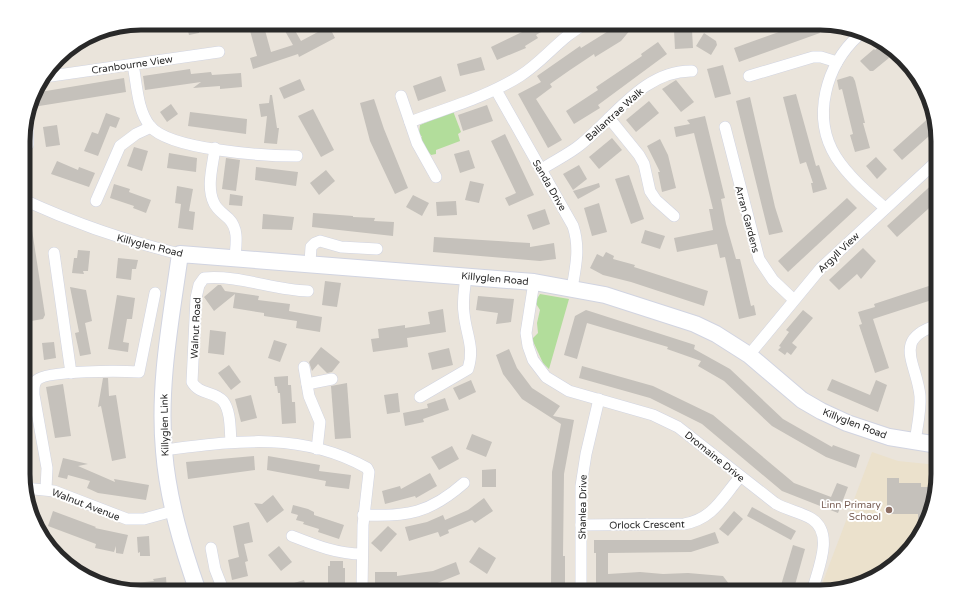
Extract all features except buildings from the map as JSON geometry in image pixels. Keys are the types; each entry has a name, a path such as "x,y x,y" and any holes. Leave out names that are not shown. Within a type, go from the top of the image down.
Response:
{"street":[{"path":"410,122 496,90 526,72 564,39 577,30"},
{"path":"858,37 836,62 828,84 824,102 824,116 829,142 837,158 849,175 885,208"},
{"name":"Cranbourne View","path":"51,76 219,52"},
{"path":"749,76 813,57 821,57 836,62"},
{"path":"133,64 144,116 151,127 172,140 215,148 274,156 297,156"},
{"name":"Ballantrae Walk","path":"542,169 580,145 648,85 674,72 692,71"},
{"name":"Sanda Drive","path":"496,90 568,215 576,238 577,258 572,288"},
{"path":"401,96 417,143 436,177"},
{"path":"609,118 639,155 644,164 650,191 656,200 674,216"},
{"path":"96,202 120,146 127,139 151,127"},
{"name":"Arran Gardens","path":"725,127 759,259 772,280 793,299"},
{"path":"215,148 211,174 212,197 214,204 230,220 234,228 235,257"},
{"name":"Argyll View","path":"749,355 793,299 821,268 931,166"},
{"name":"Killyglen Road","path":"30,203 125,240 180,254 466,275 534,282 572,288 651,309 696,324 716,334 749,355 802,400 821,411 865,429 915,442 931,444"},
{"path":"310,263 312,247 315,243 320,241 341,247 377,249"},
{"path":"54,253 71,373"},
{"name":"Killyglen Link","path":"180,254 163,390 164,450 173,512 196,585"},
{"path":"420,397 468,369 472,355 464,313 466,275"},
{"name":"Walnut Road","path":"231,442 226,408 223,401 217,396 198,390 192,382 196,298 199,284 204,278 217,277 254,282 288,290 308,291"},
{"name":"Dromaine Drive","path":"534,282 526,333 528,346 534,360 551,382 569,391 653,415 678,427 775,503 788,510 810,518 822,530 824,539 814,585"},
{"name":"Walnut Avenue","path":"46,489 47,468 34,387 36,381 41,378 71,373 109,370 139,372 155,293"},
{"path":"915,442 920,396 910,355 910,348 912,340 917,334 931,329"},
{"path":"304,367 310,399 320,422 317,449"},
{"path":"307,384 332,379"},
{"name":"Shanlea Drive","path":"582,585 581,525 583,469 599,399"},
{"path":"164,450 231,442 275,441 317,449 367,468 368,478 364,515 362,585"},
{"name":"Orlock Crescent","path":"581,525 684,524 697,522 709,515 740,477"},
{"path":"364,515 396,516 419,512 438,504 464,483"},
{"name":"Walnut Avenue","path":"31,488 46,489 63,493 127,519 144,519 173,512"},
{"path":"292,536 321,548 348,554 362,554"},
{"path":"211,548 215,569 221,585"}],"shaded area":[{"name":"Linn Primary School","path":"872,452 898,461 931,464 931,481 925,510 920,523 908,542 888,562 862,577 842,583 822,585"}],"green space":[{"path":"453,111 461,132 458,134 460,141 436,150 436,154 431,155 418,139 422,137 419,133 420,125"},
{"path":"540,294 569,299 549,369 543,363 532,339 538,333 537,323 540,310 535,302"}],"place":[{"name":"Linn Primary School","path":"889,510"}]}
